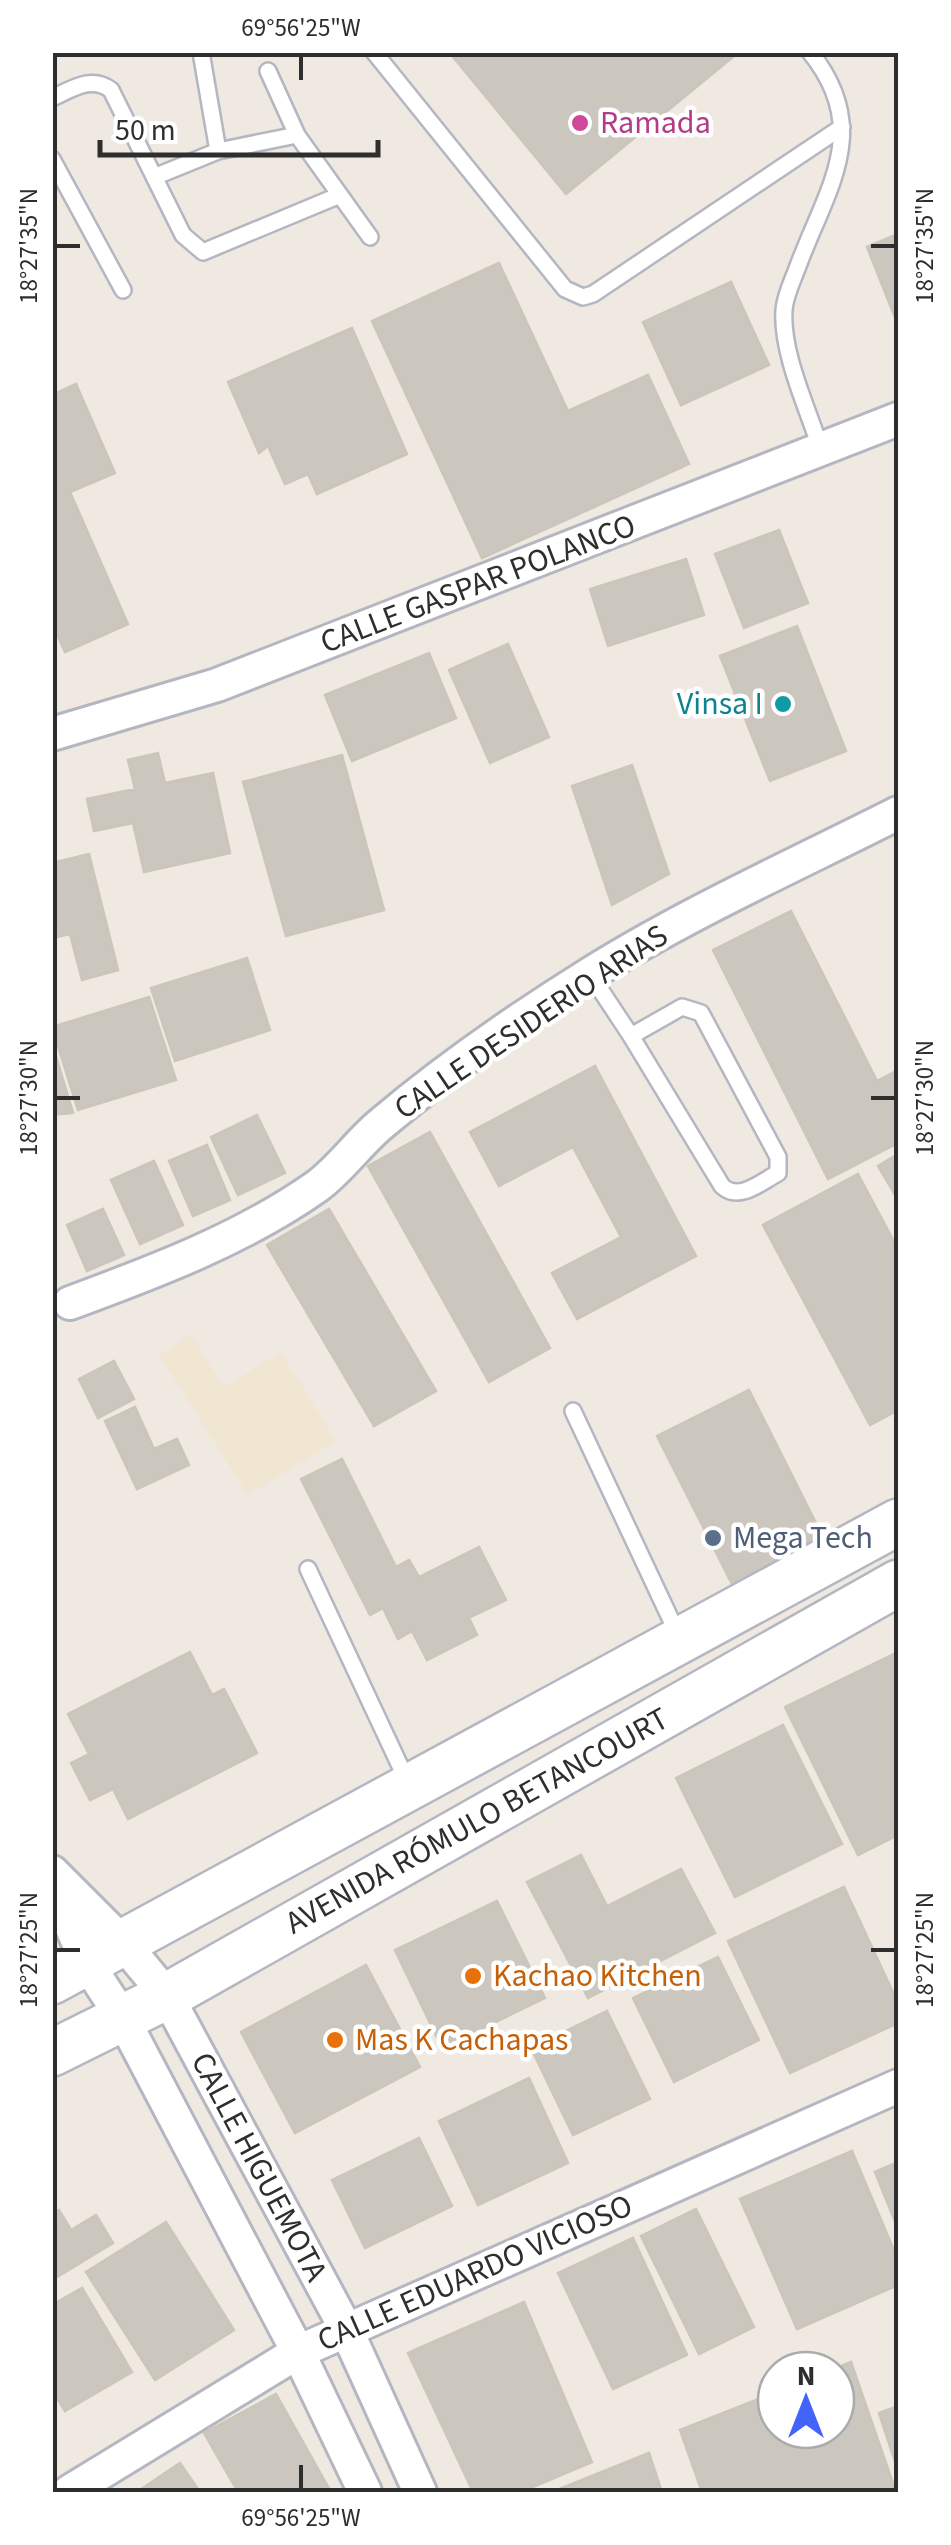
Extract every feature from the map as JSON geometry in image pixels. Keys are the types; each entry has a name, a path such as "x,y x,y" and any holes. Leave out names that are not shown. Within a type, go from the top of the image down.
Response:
{"main road":[{"name":"AVENIDA RÓMULO BETANCOURT","path":"88,1963 898,1522"},
{"name":"AVENIDA RÓMULO BETANCOURT","path":"52,2054 167,1996 898,1582"}],"street":[{"name":"CALLE GASPAR POLANCO","path":"52,734 217,685 898,419"},
{"name":"CALLE DESIDERIO ARIAS","path":"70,1303 178,1261 318,1186 378,1126 459,1063 590,974 680,922 898,813"},
{"name":"CALLE HIGUEMOTA","path":"52,1872 88,1963 167,1996 346,2328 420,2492"},
{"name":"CALLE HIGUEMOTA","path":"52,1881 88,1963 122,2018 298,2352 365,2492"},
{"name":"CALLE EDUARDO VICIOSO","path":"69,2492 298,2352 346,2328 898,2086"}],"lane":[{"path":"201,52 218,150"},
{"path":"374,52 565,289 584,296 593,294 842,127"},
{"path":"810,52 826,73 842,127 840,163 784,305 784,335 821,450"},
{"path":"826,73 831,52"},
{"path":"268,72 297,134 370,237"},
{"path":"52,98 83,83 102,84 111,90 187,241 203,252 340,195"},
{"path":"154,177 218,150 297,134"},
{"path":"52,159 123,290"},
{"path":"590,974 728,1192 744,1191 778,1173 778,1157 700,1013 682,1007 632,1036"},
{"path":"574,1410 681,1641"},
{"path":"308,1570 410,1788"}],"shaded area":[{"path":"191,1335 224,1387 281,1352 336,1441 248,1495 159,1355"}],"building":[{"name":"Ramada","path":"449,52 739,52 566,194"},
{"path":"898,234 898,325 867,247"},
{"path":"499,263 568,411 648,375 689,464 482,558 372,321"},
{"path":"731,282 769,365 681,405 643,322"},
{"path":"352,328 407,454 317,494 308,474 285,484 268,446 259,453 228,382"},
{"path":"76,384 115,473 70,492 128,624 65,652 52,623 52,395"},
{"path":"779,530 808,603 744,628 715,554"},
{"path":"686,559 704,615 608,646 590,589"},
{"name":"Vinsa I","path":"797,626 846,751 770,781 720,656"},
{"path":"508,644 549,737 490,763 449,670"},
{"path":"429,653 456,718 352,761 325,695"},
{"path":"158,753 165,783 213,773 230,853 144,872 133,823 94,831 87,799 135,789 128,760"},
{"path":"342,755 384,910 286,936 243,782"},
{"path":"632,765 669,874 612,905 572,786"},
{"path":"89,854 118,970 82,980 70,934 52,938 52,863"},
{"path":"791,911 877,1081 898,1070 898,1143 828,1179 713,950"},
{"path":"247,958 270,1030 175,1061 151,988"},
{"path":"149,997 176,1080 78,1110 52,1027"},
{"path":"52,1043 73,1113 52,1115"},
{"path":"595,1066 696,1256 577,1319 552,1273 621,1237 573,1147 499,1186 470,1132"},
{"path":"257,1115 285,1173 238,1195 211,1137"},
{"path":"430,1132 550,1348 489,1382 368,1166"},
{"path":"207,1145 230,1200 193,1216 169,1161"},
{"path":"898,1154 898,1200 878,1166"},
{"path":"154,1161 183,1225 140,1244 111,1180"},
{"path":"858,1174 898,1249 898,1410 870,1425 763,1225"},
{"path":"103,1209 124,1255 87,1271 67,1225"},
{"path":"329,1209 436,1391 374,1426 267,1245"},
{"path":"114,1361 134,1399 98,1418 79,1379"},
{"path":"749,1390 824,1539 732,1584 657,1436"},
{"path":"135,1407 154,1449 177,1439 189,1465 137,1489 105,1421"},
{"path":"342,1459 396,1567 409,1560 419,1577 479,1547 506,1600 469,1618 477,1635 427,1660 412,1631 398,1639 383,1608 370,1615 301,1479"},
{"path":"190,1652 212,1695 224,1689 257,1753 128,1819 113,1789 90,1800 71,1763 89,1754 68,1714"},
{"path":"898,1652 898,1835 858,1855 785,1707"},
{"path":"783,1725 842,1844 735,1897 676,1778"},
{"path":"581,1855 607,1906 681,1869 715,1933 588,1998 527,1882"},
{"path":"844,1887 898,2003 898,2023 790,2073 728,1941"},
{"path":"497,1901 545,1998 442,2048 395,1950"},
{"path":"718,1957 759,2040 674,2082 633,1998"},
{"path":"366,1965 420,2067 295,2133 241,2032"},
{"path":"607,2011 650,2099 573,2135 531,2048"},
{"path":"529,2078 568,2163 478,2205 439,2121"},
{"path":"419,2138 452,2206 365,2248 332,2180"},
{"path":"852,2151 898,2260 898,2285 797,2329 740,2199"},
{"path":"898,2162 898,2229 875,2172"},
{"path":"696,2209 754,2327 699,2354 641,2236"},
{"path":"59,2210 71,2230 96,2215 113,2243 52,2280 52,2214"},
{"path":"166,2222 234,2330 155,2380 86,2272"},
{"path":"633,2238 687,2355 613,2389 558,2273"},
{"path":"82,2288 132,2372 65,2411 52,2390 52,2305"},
{"path":"524,2302 592,2462 521,2492 473,2492 408,2353"},
{"path":"856,2376 896,2492 702,2492 680,2430 756,2400 756,2450 856,2450"},
{"path":"276,2394 331,2492 238,2492 204,2433"},
{"path":"898,2406 898,2471 879,2413"},
{"path":"649,2453 662,2492 552,2492"},
{"path":"180,2463 200,2492 137,2492"}],"place":[{"name":"Ramada","path":"580,123"},
{"name":"Vinsa I","path":"783,704"},
{"name":"Mega Tech","path":"713,1538"},
{"name":"Kachao Kitchen","path":"473,1976"},
{"name":"Mas K Cachapas","path":"335,2040"}]}
